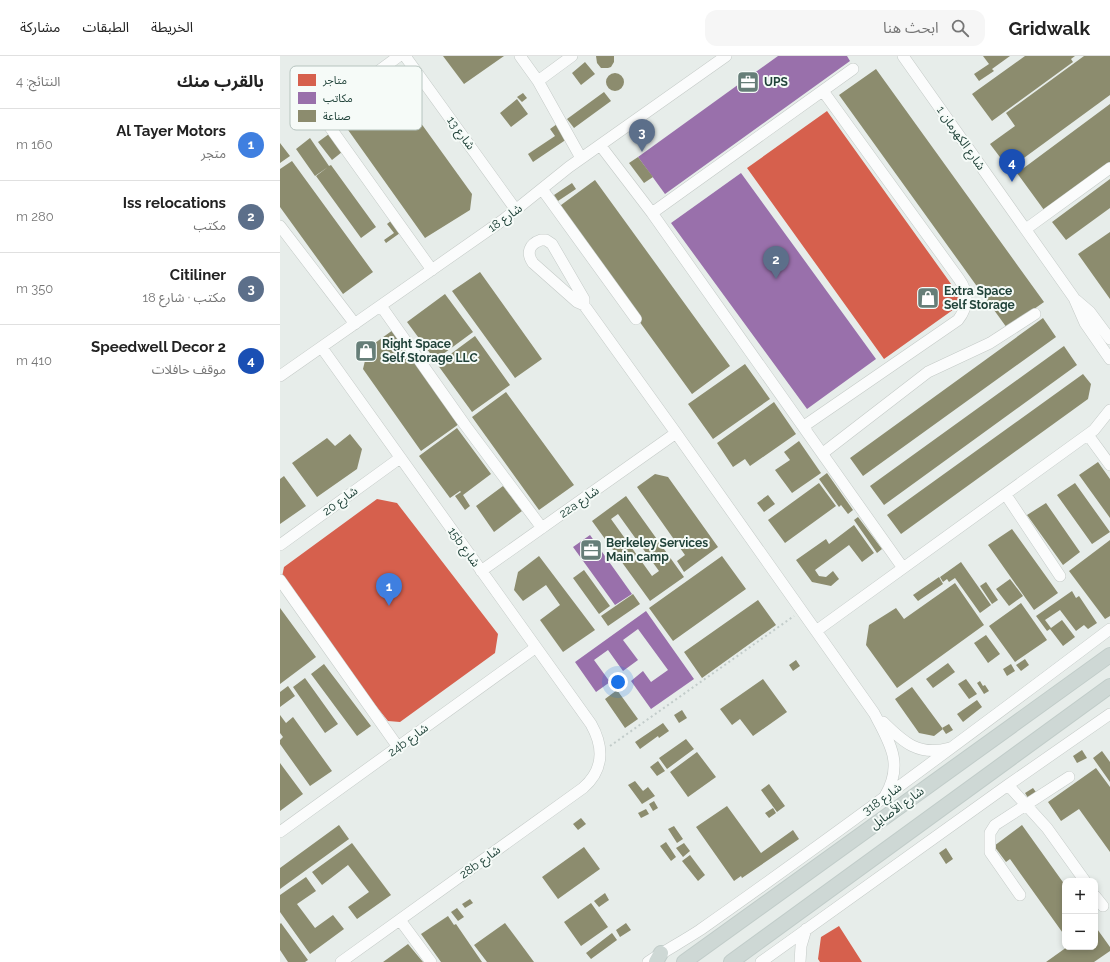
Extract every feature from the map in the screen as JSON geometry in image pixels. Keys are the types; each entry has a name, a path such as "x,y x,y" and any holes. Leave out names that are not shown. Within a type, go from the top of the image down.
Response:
{"main road":[{"name":"شارع الأصايل","path":"684,962 1110,655"},
{"path":"731,962 1110,686"}],"street":[{"path":"385,66 399,56"},
{"name":"شارع 13","path":"405,56 412,66"},
{"path":"520,56 538,81 581,158"},
{"path":"538,81 572,56"},
{"name":"شارع 18","path":"280,376 322,348 516,210 581,158 726,56"},
{"name":"شارع الكهرمان 1","path":"903,56 1074,298 1085,323 1110,359"},
{"path":"652,213 853,69"},
{"name":"شارع 13","path":"422,80 516,210"},
{"path":"804,426 958,320 962,316 966,303 965,291 959,279 823,91"},
{"path":"332,130 432,270"},
{"path":"600,145 652,213 903,568"},
{"path":"1026,229 1110,168"},
{"path":"542,189 636,319"},
{"path":"280,226 355,324"},
{"path":"584,305 579,304 533,263 529,252 531,246 535,242 546,240 552,244 584,299 584,305 874,713 891,745 895,762 893,780 885,796"},
{"name":"شارع الكهرمان 1","path":"1074,298 1090,312 1110,339"},
{"path":"381,306 542,528"},
{"path":"823,453 928,372 990,343 1016,328 1035,314"},
{"name":"15b شارع","path":"322,348 535,648 591,724 600,750"},
{"path":"816,631 1091,432 1110,410"},
{"path":"1091,432 1110,424"},
{"path":"1091,432 1110,465"},
{"name":"22a شارع","path":"481,571 676,433"},
{"name":"شارع 20","path":"280,545 400,458"},
{"path":"1006,494 1060,576"},
{"path":"280,580 398,747"},
{"name":"شارع 318","path":"648,962 659,958 700,929 954,746 1110,630"},
{"name":"24b شارع","path":"281,830 535,648"},
{"path":"874,713 901,740 911,746 932,751 944,750 954,746"},
{"path":"761,962 1008,785 1110,714"},
{"name":"28b شارع","path":"341,962 588,784 598,766 600,750"},
{"path":"1020,896 990,852 990,833 995,825 1069,777"},
{"path":"1008,785 1047,828 1083,878"},
{"path":"1098,900 1102,906"},
{"path":"400,920 431,962"},
{"path":"800,962 801,946 806,929"}],"path":[{"path":"600,750 801,610"}],"building: متاجر":[{"path":"827,111 964,302 884,359 747,168"},
{"path":"377,499 397,503 498,634 495,653 400,722 388,721 324,641 282,577 284,567"},
{"path":"839,926 862,962 820,962 818,959 821,937"}],"building: مكاتب":[{"path":"778,56 847,56 850,61 665,194 638,157"},
{"path":"741,173 876,359 807,409 671,223"},
{"path":"590,535 632,594 615,605 573,547"},
{"path":"646,611 694,679 651,709 631,681 643,671 651,682 668,670 638,629 623,640 638,660 623,671 608,650 594,660 610,682 596,692 575,662"}],"building: صناعة":[{"path":"443,56 504,56 464,84"},
{"path":"596,56 614,56 614,62 611,67 601,68 597,63"},
{"path":"983,56 1010,56 992,69 994,71 979,81 974,74 989,64"},
{"path":"1025,56 1075,56 1071,59 1073,62 992,121 972,94"},
{"path":"1084,56 1110,56 1110,95 1009,169 990,144 1015,126 1006,113"},
{"path":"585,62 595,74 581,85 572,73"},
{"path":"876,69 1044,302 1007,328 839,95"},
{"path":"611,73 619,73 624,78 622,89 619,91 611,91 606,86 606,78"},
{"path":"604,92 611,101 574,128 567,119"},
{"path":"523,93 527,98 522,102 517,97"},
{"path":"517,99 528,114 511,127 500,113"},
{"path":"1110,104 1110,162 1044,210 1017,173"},
{"path":"557,124 567,139 533,162 528,154 555,136 550,129"},
{"path":"422,125 472,194 470,210 425,238 348,130 422,130"},
{"path":"329,134 342,152 332,160 318,142"},
{"path":"310,138 329,166 331,165 376,227 361,238 316,176 328,167 315,176 296,149"},
{"path":"280,143 290,156 280,163"},
{"path":"638,157 653,177 644,183 629,163"},
{"path":"292,161 373,272 343,294 280,207 280,169"},
{"path":"1110,179 1110,208 1066,240 1052,222"},
{"path":"595,180 730,366 692,394 557,208"},
{"path":"572,183 576,189 558,201 554,195"},
{"path":"392,220 400,233 386,243 384,240 394,233 387,224"},
{"path":"1110,232 1110,299 1078,254"},
{"path":"480,272 542,359 515,378 452,291"},
{"path":"445,294 473,332 435,360 407,322"},
{"path":"1043,318 1056,337 863,476 850,458"},
{"path":"393,330 459,424 421,451 363,369 368,348"},
{"path":"475,336 510,385 472,412 437,364"},
{"path":"1064,346 1077,365 884,505 870,486"},
{"path":"745,364 770,399 713,439 688,404"},
{"path":"1083,374 1091,384 1088,399 901,534 887,515"},
{"path":"506,392 574,485 539,510 472,417"},
{"path":"774,402 796,434 750,466 745,459 733,467 717,443"},
{"path":"457,428 491,474 463,495 470,506 465,510 455,496 461,492 460,491 450,498 419,456"},
{"path":"350,434 362,449 357,469 317,497 292,463 327,438 335,446"},
{"path":"799,441 821,473 792,493 775,470 790,460 784,452"},
{"path":"1098,462 1110,479 1110,518 1079,475"},
{"path":"827,473 853,510 848,514 841,505 839,507 819,479"},
{"path":"655,474 668,477 718,547 684,572 677,561 685,555 637,487"},
{"path":"284,476 306,506 280,524 280,479"},
{"path":"819,483 836,506 785,543 768,520"},
{"path":"1075,483 1110,532 1092,544 1057,495"},
{"path":"503,486 522,511 494,532 476,506"},
{"path":"768,495 775,504 764,512 757,503"},
{"path":"626,496 684,577 650,601 592,521","holes":["618,514 659,571 652,576 611,519"]},
{"path":"1046,503 1080,552 1063,565 1027,515"},
{"path":"858,517 882,549 877,553 854,520"},
{"path":"854,525 874,553 862,562 849,545 815,570 819,576 826,577 833,571 839,579 831,586 812,582 796,560 826,539 829,544"},
{"path":"1012,529 1058,593 1034,610 988,545"},
{"path":"1110,540 1110,616 1105,619 1069,571"},
{"path":"539,556 595,630 563,652 540,620 560,605 546,585 523,601 514,590 518,572"},
{"path":"722,556 746,589 673,641 649,608"},
{"path":"961,562 991,605 980,613 955,578 949,582 947,579 943,582 940,577"},
{"path":"584,570 610,606 599,614 573,578"},
{"path":"939,577 943,584 918,601 913,595"},
{"path":"1010,579 1023,596 1009,606 996,589"},
{"path":"986,582 998,600 992,604 980,586"},
{"path":"955,583 984,625 897,688 866,645 869,625 896,608 904,619"},
{"path":"1072,591 1076,598 1079,596 1097,623 1088,629 1084,625 1076,631 1060,610 1045,620 1051,628 1062,620 1075,637 1063,646 1050,629 1047,631 1036,616"},
{"path":"633,594 640,604 608,626 601,616"},
{"path":"758,600 776,625 702,678 684,652"},
{"path":"1021,603 1047,640 1015,662 989,626"},
{"path":"280,608 316,657 280,684"},
{"path":"986,635 1000,654 988,663 974,643"},
{"path":"1025,659 1029,665 1021,671 1016,665"},
{"path":"796,660 800,666 793,671 789,665"},
{"path":"948,663 955,672 933,688 926,679"},
{"path":"324,664 371,726 357,736 311,674"},
{"path":"1011,664 1015,671 1007,676 1003,669"},
{"path":"305,678 338,724 325,733 293,687"},
{"path":"763,679 787,712 753,736 740,719 732,725 720,709"},
{"path":"966,679 977,694 969,699 958,684"},
{"path":"980,681 989,691 984,694 977,683"},
{"path":"288,686 295,696 280,707 280,692"},
{"path":"912,687 943,729 934,736 919,733 895,699"},
{"path":"617,690 638,719 625,728 605,699"},
{"path":"977,700 982,707 963,722 957,714"},
{"path":"682,710 687,718 679,723 674,715"},
{"path":"280,715 286,723 293,717 332,771 310,786 280,744 280,740 283,737 280,733"},
{"path":"663,723 669,731 659,738 658,736 640,749 635,742"},
{"path":"949,724 953,730 946,734 942,728"},
{"path":"686,739 694,749 667,769 659,758"},
{"path":"1082,750 1087,758 1077,763 1073,756"},
{"path":"1102,751 1110,762 1110,782 1093,758"},
{"path":"697,752 716,777 688,797 670,772"},
{"path":"658,761 665,771 657,776 650,767"},
{"path":"280,763 303,794 280,811"},
{"path":"1096,768 1110,787 1110,852 1079,809 1061,821 1048,802"},
{"path":"635,781 643,791 648,787 655,796 642,804 628,785"},
{"path":"769,784 785,806 777,812 761,790"},
{"path":"1033,788 1038,795 1030,801 1025,793"},
{"path":"654,801 658,808 653,811 649,804"},
{"path":"727,806 761,853 793,830 799,839 742,878 741,876 734,881 696,827"},
{"path":"773,808 776,813 769,818 765,813"},
{"path":"646,809 649,814 641,818 638,813"},
{"path":"581,818 586,824 578,830 573,824"},
{"path":"339,825 349,839 280,889 280,868"},
{"path":"1022,825 1062,881 1062,932 1010,859 1006,862 994,846"},
{"path":"674,826 683,839 677,843 668,829"},
{"path":"666,842 676,857 671,861 660,846"},
{"path":"352,843 391,895 357,919 348,907 369,892 348,865 322,885 312,872"},
{"path":"684,843 690,851 683,857 676,848"},
{"path":"584,847 600,869 558,899 542,877"},
{"path":"946,848 953,859 946,864 939,853"},
{"path":"690,855 705,875 698,881 682,861"},
{"path":"306,877 316,891 297,904 315,928 333,915 344,929 310,954 280,912 280,895"},
{"path":"605,893 609,900 599,907 594,901"},
{"path":"470,899 473,903 465,908 462,904"},
{"path":"591,903 608,927 581,946 564,922"},
{"path":"457,908 464,917 458,921 451,912"},
{"path":"448,916 454,925 456,924 482,962 441,962 421,934"},
{"path":"281,923 308,960 305,962 288,962 280,950"},
{"path":"505,923 534,962 487,962 474,945"},
{"path":"626,923 631,930 620,937 616,930"},
{"path":"1098,930 1110,947 1110,951 1094,962 1046,962 1063,950 1098,950"},
{"path":"612,933 617,940 591,959 586,953"},
{"path":"408,944 423,962 383,962"}],"place":[{"name":"UPS","path":"748,82"},
{"name":"Citiliner","path":"642,152"},
{"name":"Speedwell Decor 2","path":"1012,182"},
{"name":"Iss relocations","path":"776,279"},
{"name":"Extra Space Self Storage","path":"928,298"},
{"name":"Right Space Self Storage LLC","path":"366,351"},
{"name":"Berkeley Services Main camp","path":"591,550"},
{"name":"Al Tayer Motors","path":"389,606"}]}
